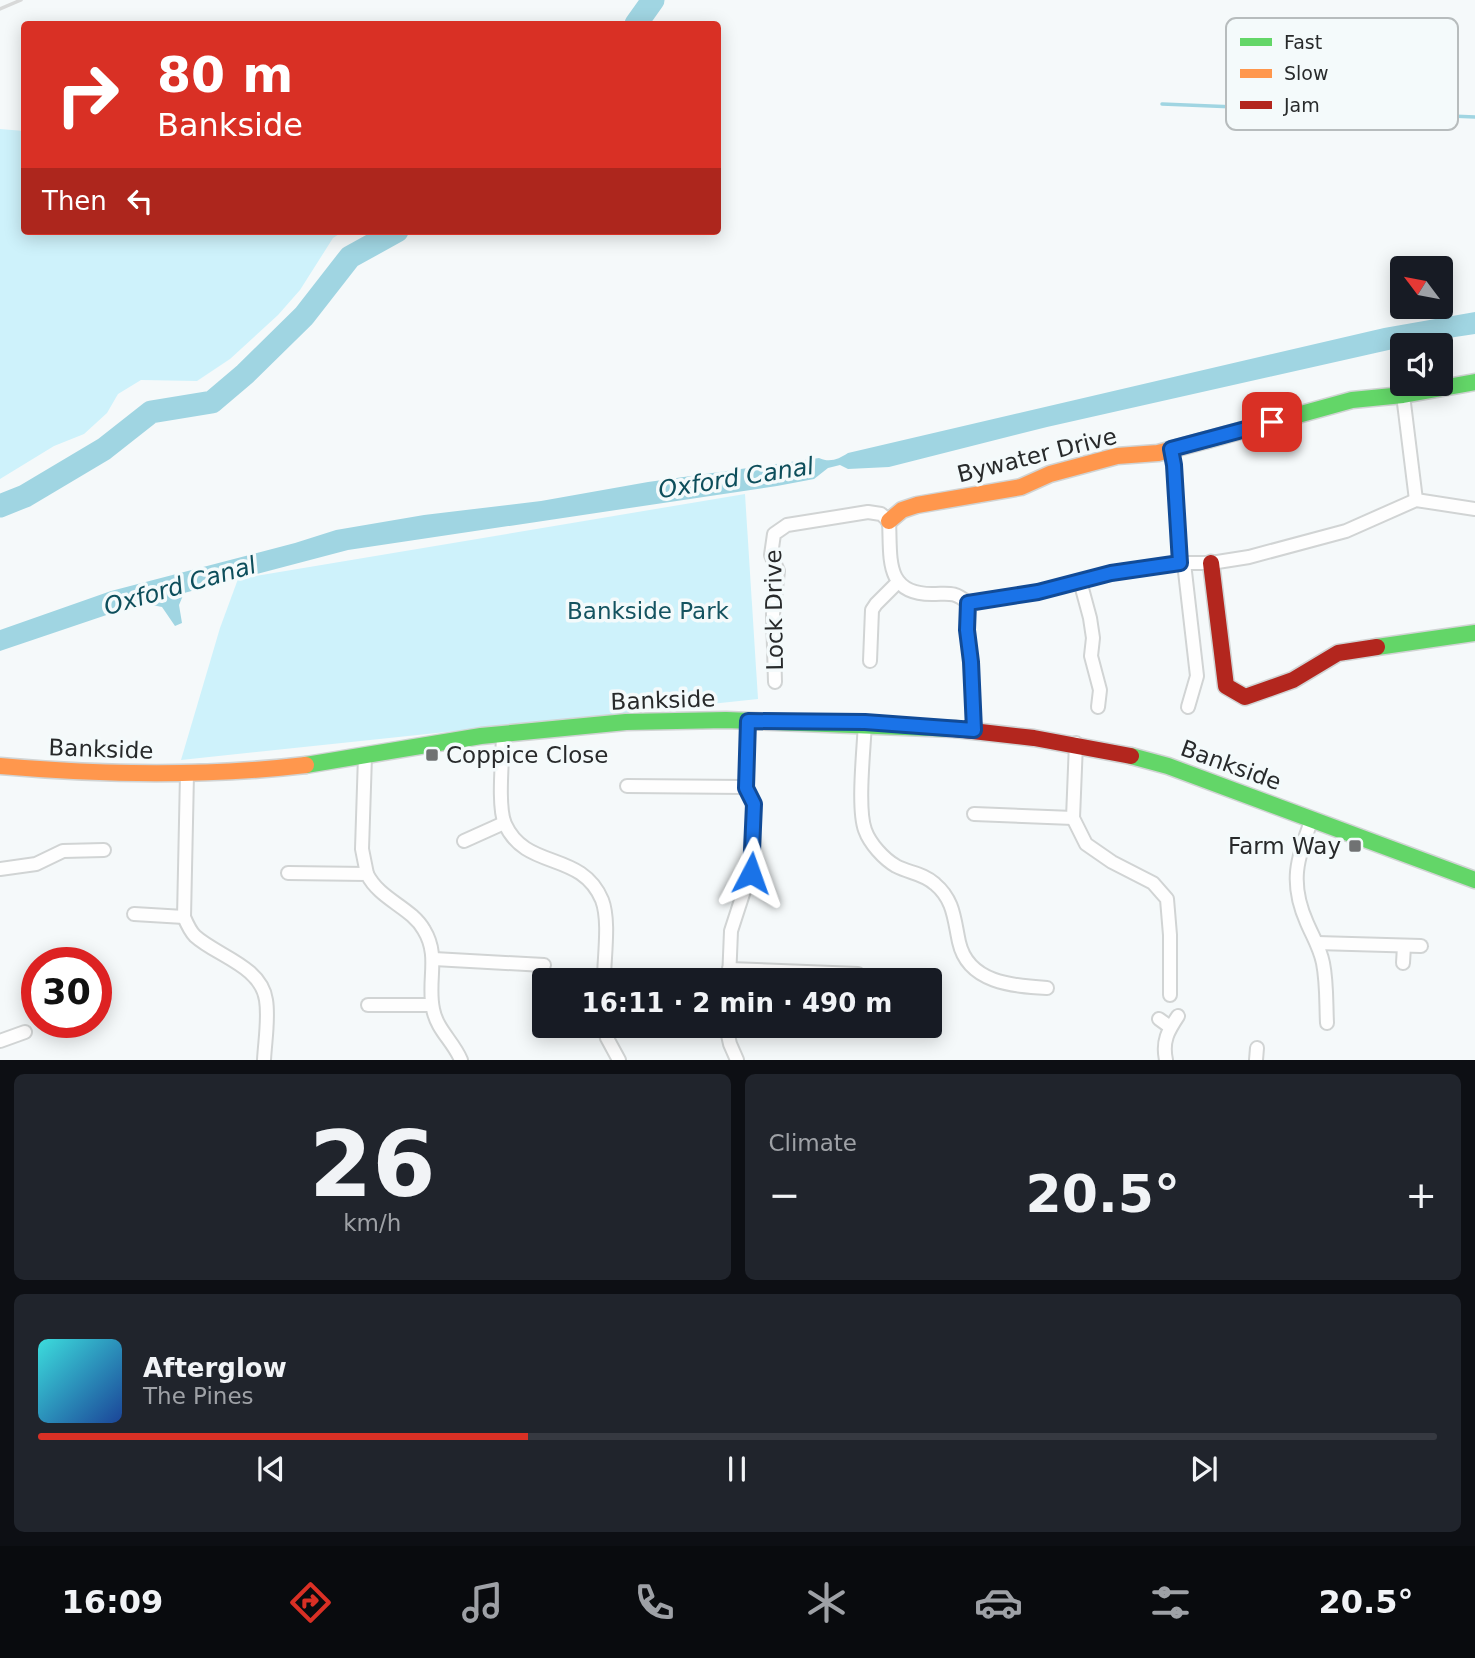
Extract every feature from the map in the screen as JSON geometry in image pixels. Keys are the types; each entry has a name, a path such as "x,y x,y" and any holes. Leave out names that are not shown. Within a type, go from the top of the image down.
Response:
{"street":[{"name":"Bywater Drive","path":"1453,386 1475,382"},
{"name":"Bywater Drive","path":"889,521 902,510 917,505 1021,487 1050,474 1117,456 1158,453 1352,401 1394,396"},
{"path":"1403,396 1416,500"},
{"path":"1171,449 1197,677 1188,707"},
{"path":"889,521 891,561 902,588 912,593 954,593 965,600 1038,592 1111,573 1249,557 1346,531 1416,500 1475,509"},
{"name":"Lock Drive","path":"775,682 772,614 778,571 771,555 774,534 787,525 868,512 881,514 889,521"},
{"path":"1211,563 1226,686 1245,697 1293,680 1338,653 1475,633"},
{"path":"1080,581 1093,638 1091,656 1100,690 1098,708"},
{"path":"870,661 872,610 898,582"},
{"path":"965,600 974,730"},
{"name":"Bankside","path":"0,766 83,773 187,774 305,765 503,733 653,721 865,722 974,730 1076,743 1168,766 1475,880"},
{"path":"729,968 730,931 753,863 754,804 746,788 748,721"},
{"path":"865,722 862,815 871,841 888,860 898,867 924,875 946,895 952,906 959,944 965,957 978,970 992,980 1011,986 1047,988"},
{"path":"503,733 501,807 504,823 528,852 559,862 590,878 603,902 606,917 604,968"},
{"path":"1076,743 1073,818 1086,844 1112,862 1153,883 1167,899 1170,995"},
{"path":"365,756 362,849 367,874 377,889 423,926 434,959 432,1005 441,1032 461,1059"},
{"path":"187,774 184,918 197,937 254,976 261,987 266,1000 264,1059"},
{"path":"627,786 746,788"},
{"path":"974,814 1073,818"},
{"path":"1311,819 1299,853 1296,892 1317,943 1326,982 1327,1023"},
{"path":"464,841 504,823"},
{"path":"0,869 36,864 63,851 104,850"},
{"path":"288,873 367,874"},
{"path":"134,914 184,918"},
{"path":"1317,943 1421,946"},
{"path":"1403,963 1404,946"},
{"path":"434,959 544,965"},
{"path":"368,1005 432,1005"},
{"path":"1159,1019 1174,1022 1166,1034 1163,1047 1166,1059"},
{"path":"0,1041 21,1033"},
{"path":"607,1038 619,1059"},
{"path":"729,1038 737,1059"}],"green space":[{"path":"0,129 21,131 21,235 338,235 333,238 300,290 278,315 230,359 197,381 141,380 118,394 107,413 84,434 54,446 0,479"},
{"name":"Bankside Park","path":"745,494 758,699 181,760 220,628 238,579"}],"water":[{"name":"Oxford Canal","path":"1475,312 1475,334 1453,337 1453,333 1390,333 1390,350 1047,427 889,467 848,469 840,465 828,468 814,479 777,486 348,550 184,593 179,605 182,623 175,626 162,607 142,603 0,651 0,630 111,591 336,530 424,515 541,501 648,482 819,458 834,460 848,453 1384,328 1435,319 1453,319 1453,316"}],"waterway":[{"path":"638,21 653,0"},
{"path":"1162,104 1226,107"},
{"path":"1458,116 1475,117"},
{"path":"0,506 25,496 104,449 151,412 212,402 304,316 350,257 390,235"}],"railway":[{"path":"0,9 21,0"}],"traffic: fast":[{"path":"1207,440 1352,400 1403,395 1475,382"},
{"path":"1377,647 1475,633"},
{"path":"306,765 481,736 626,722 726,720 955,729"},
{"path":"1131,756 1168,766 1475,880"}],"traffic: slow":[{"path":"889,521 902,510 917,505 1021,487 1050,474 1117,456 1158,453 1207,440"},
{"path":"0,766 76,771 191,773 306,765"}],"traffic: jam":[{"path":"1211,563 1226,686 1245,697 1293,680 1338,653 1377,647"},
{"path":"955,729 1034,738 1131,756"}],"place":[{"name":"Coppice Close","path":"432,755"},
{"name":"Farm Way","path":"1355,846"}],"route":[{"path":"751,873 754,804 746,788 748,721 865,722 974,730 967,630 968,603 1038,592 1111,573 1180,563 1171,449 1272,422"}]}
